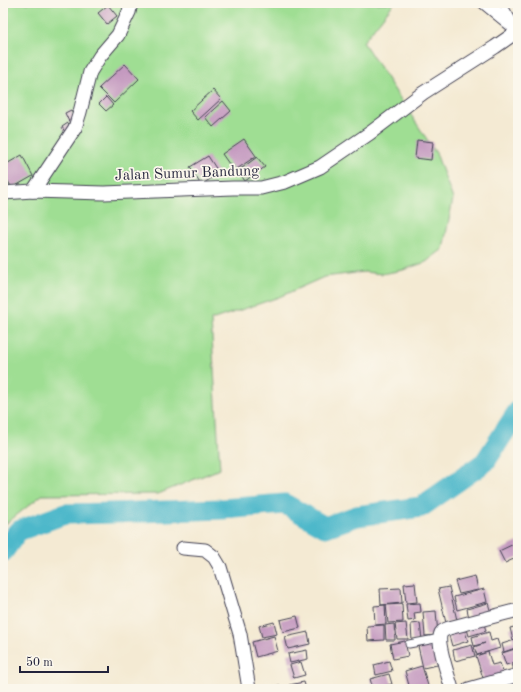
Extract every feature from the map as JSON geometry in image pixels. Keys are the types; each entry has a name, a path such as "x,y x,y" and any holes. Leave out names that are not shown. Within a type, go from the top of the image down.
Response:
{"street":[{"path":"33,191 75,128 90,72 100,56 118,35 129,12 131,3"},
{"path":"485,3 518,31"},
{"name":"Jalan Sumur Bandung","path":"3,193 33,191 104,193 219,188 261,188 285,182 320,167 370,133 423,93 518,31"},
{"path":"183,548 205,550 214,557 220,567 240,634 250,689"},
{"path":"452,689 440,644 442,632 445,629 518,610"},
{"path":"469,689 493,686 518,675"}],"lane":[{"path":"502,3 518,31"},
{"path":"409,644 440,638"}],"green space":[{"path":"3,3 394,3 363,42 436,153 453,199 443,249 426,262 403,270 382,274 364,272 324,277 279,297 211,320 220,469 158,494 42,495 3,526"}],"building":[{"path":"108,5 117,16 107,24 98,13"},
{"path":"125,64 139,79 114,103 99,88"},
{"path":"213,90 221,99 198,120 190,111"},
{"path":"106,97 113,105 106,111 99,104"},
{"path":"223,101 231,111 213,127 205,117"},
{"path":"71,110 76,122 70,124 65,113"},
{"path":"68,123 71,129 65,132 62,127"},
{"path":"244,139 256,156 234,171 222,154"},
{"path":"417,140 433,142 431,160 415,158"},
{"path":"22,155 33,176 12,188 3,173 3,166"},
{"path":"208,156 219,173 201,185 190,167"},
{"path":"257,157 265,167 245,181 238,171"},
{"path":"518,542 518,557 505,563 499,551"},
{"path":"475,576 478,590 459,594 455,581"},
{"path":"415,583 417,602 406,603 404,584"},
{"path":"514,583 518,583 518,599 517,599"},
{"path":"449,587 457,620 446,623 438,589"},
{"path":"401,588 402,603 381,605 380,589"},
{"path":"484,589 487,602 457,610 454,597"},
{"path":"420,603 421,612 414,613 415,620 408,621 406,604"},
{"path":"488,603 491,613 469,618 467,609"},
{"path":"402,604 403,622 388,623 386,605"},
{"path":"385,605 386,624 375,625 374,606"},
{"path":"436,611 438,635 425,636 423,612"},
{"path":"297,616 300,628 283,632 280,620"},
{"path":"483,620 486,631 469,636 466,625"},
{"path":"274,622 277,634 262,637 259,626"},
{"path":"406,623 408,639 397,639 395,624"},
{"path":"420,623 422,640 412,641 411,624"},
{"path":"394,624 395,640 386,640 385,625"},
{"path":"384,625 384,640 368,641 367,626"},
{"path":"518,626 518,638 513,640 510,628"},
{"path":"464,628 468,641 452,646 448,632"},
{"path":"308,632 310,644 288,649 285,637"},
{"path":"489,632 491,641 497,639 500,648 477,655 474,647 485,643 474,646 472,637"},
{"path":"274,636 278,651 256,657 252,642"},
{"path":"518,639 518,647 504,652 502,644"},
{"path":"405,641 408,656 393,659 390,644"},
{"path":"437,642 442,664 423,668 418,646"},
{"path":"472,645 475,656 455,661 453,650"},
{"path":"518,648 518,661 506,665 502,653"},
{"path":"307,650 308,659 290,663 288,654"},
{"path":"488,652 492,665 500,663 504,675 484,681 476,656"},
{"path":"389,661 392,671 376,675 374,665"},
{"path":"301,662 305,675 294,678 290,665"},
{"path":"518,662 518,672 515,673 512,664"},
{"path":"422,666 429,689 410,689 405,671"},
{"path":"389,674 392,684 373,689 370,679"},
{"path":"304,682 306,689 290,689 289,685"},
{"path":"280,685 280,689 266,689 266,687"}],"waterway":[{"path":"3,552 18,531 65,514 222,509 285,504 325,527 357,516 421,507 485,462 518,411"}]}
